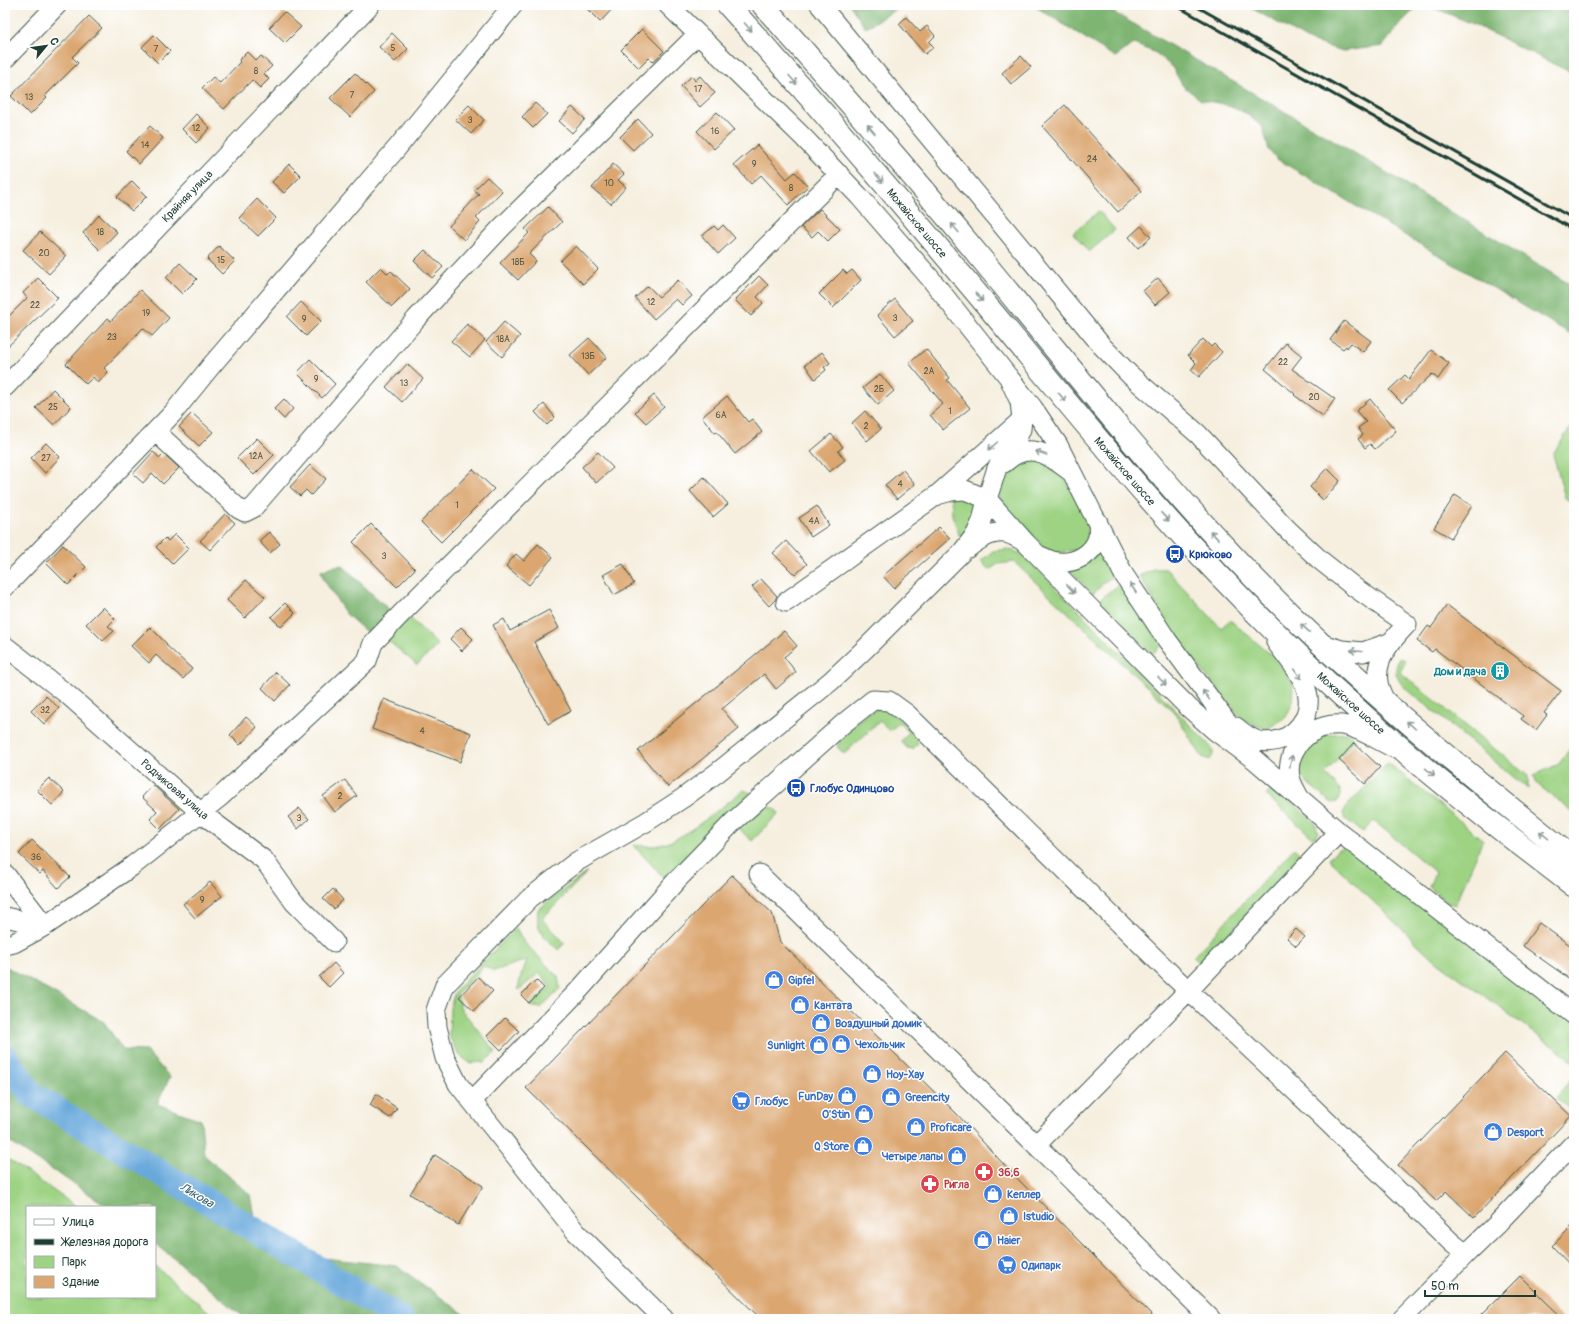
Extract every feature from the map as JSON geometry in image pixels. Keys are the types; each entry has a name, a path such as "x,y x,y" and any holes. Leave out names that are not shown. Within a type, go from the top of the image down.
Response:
{"main road":[{"name":"Можайское шоссе","path":"728,5 904,207 1105,448 1164,515 1252,608 1340,693 1410,756 1512,839 1574,886"},
{"name":"Можайское шоссе","path":"763,5 980,258 1176,494 1234,558 1322,644 1425,738 1574,859"}],"street":[{"path":"5,59 57,5"},
{"name":"Крайняя улица","path":"5,387 370,5"},
{"path":"5,587 173,413 211,366 397,148 513,5"},
{"path":"668,5 803,136 839,174 930,278 1033,408 1058,445 1074,474 1124,575 1167,640 1255,760"},
{"path":"820,5 1097,340 1130,376 1198,434 1288,530 1320,560 1354,587 1407,624 1389,643 1377,670 1379,687 1387,704"},
{"path":"156,432 239,509 245,512 253,508 416,319 480,250 698,34"},
{"path":"5,945 14,943 45,926 131,867 220,797 367,661 373,643 401,614 839,174"},
{"path":"664,1319 576,1232 458,1084 445,1058 437,1027 436,1010 444,985 530,898 576,862 646,822 683,798 718,772 831,680 866,649 962,552 976,534 982,521 987,498 997,468 1016,441 1021,429 1022,420 1020,402 1009,378"},
{"path":"786,602 937,495 1022,420"},
{"path":"997,468 1016,454 1028,450 1040,452 1074,474"},
{"path":"937,495 951,491 965,490 987,498 1033,549 1188,707 1214,730 1255,760 1339,832 1574,1015"},
{"path":"962,552 981,538 993,534 1005,533 1056,562 1069,562 1079,559 1088,553 1094,545 1098,537 1098,522"},
{"path":"1224,719 1250,737 1259,741 1269,742 1292,734 1302,724 1306,715 1308,696 1306,686 1252,608"},
{"path":"1322,644 1342,650 1363,652 1389,643"},
{"name":"Родниковая улица","path":"5,646 68,695 200,812 264,860 294,902 334,942"},
{"path":"472,1101 593,974 676,881 734,821 844,723 873,700 888,701 907,714 1188,991 1310,1105 1452,1243 1466,1254"},
{"path":"1299,798 1290,777 1292,755 1297,745 1306,736 1314,730 1324,726 1335,724 1346,726 1410,756"},
{"path":"1036,1145 1188,991 1339,832"},
{"path":"5,874 45,926"},
{"path":"759,874 1036,1145 1211,1319"},
{"path":"5,917 45,926"},
{"path":"1402,1319 1496,1225 1574,1143"}],"green space":[{"path":"850,5 904,5 865,28"},
{"path":"1033,5 1101,5 1325,135 1574,287 1574,336 1277,159 1269,150 1263,128 1246,113 1223,104 1201,100 1183,86 1172,67 1156,53 1134,44 1115,57"},
{"path":"1246,5 1419,5 1400,24 1383,46 1343,51 1310,41"},
{"path":"1427,5 1574,5 1574,74 1473,24"},
{"path":"1099,211 1115,230 1089,252 1073,233"},
{"path":"1574,422 1574,504 1565,498 1553,454"},
{"path":"1033,458 1060,471 1090,521 1087,539 1080,549 1054,554 1039,546 1006,512 998,493 1001,476 1015,463"},
{"path":"951,496 974,498 976,504 976,515 974,520 969,528 960,537 952,515"},
{"path":"1100,547 1116,574 1103,583 1093,594 1067,567"},
{"path":"1007,549 1020,553 1027,559 1213,749 1213,755 1210,760 1202,757 1174,712 1014,562 998,564 989,570 981,561 993,551"},
{"path":"342,565 387,608 386,619 371,636 346,614 324,580 321,571 330,567"},
{"path":"1154,569 1166,569 1221,628 1230,620 1274,657 1285,670 1293,684 1292,705 1285,718 1267,729 1244,721 1182,646 1139,576"},
{"path":"1121,583 1162,645 1152,654 1099,600"},
{"path":"409,617 438,645 417,665 386,639"},
{"path":"1400,657 1406,661 1400,672 1528,776 1528,789 1403,686 1396,672"},
{"path":"879,709 887,709 911,730 918,738 917,745 913,749 907,748 901,741 909,732 899,723 889,731 880,721 844,754 837,747 846,730 870,712"},
{"path":"1347,733 1355,739 1325,774 1340,789 1340,796 1337,802 1331,803 1299,776 1298,750 1321,735"},
{"path":"1574,743 1574,813 1537,784 1534,775 1559,764"},
{"path":"1388,763 1483,840 1455,905 1446,902 1429,887 1435,872 1374,821 1363,832 1345,819 1343,813 1347,806"},
{"path":"744,790 751,793 664,878 633,845 656,846 673,840 694,828"},
{"path":"1271,791 1279,791 1315,823 1318,832 1314,839 1266,795"},
{"path":"772,807 779,813 752,841 737,827 754,813"},
{"path":"1345,846 1574,1020 1574,1062 1431,957 1329,859 1337,850"},
{"path":"1294,848 1301,855 1201,964 1193,957"},
{"path":"587,872 542,919 565,943 558,950 544,936 539,928 538,909"},
{"path":"516,928 524,942 558,977 560,988 541,1008 529,1006 550,987 539,973 519,990 518,988 521,976 527,960 494,971 484,966 457,995 460,1008 496,1052 484,1062 470,1063 458,1054 449,1036 450,1008 455,991"},
{"path":"5,966 104,1022 123,1050 146,1051 170,1077 157,1104 201,1120 204,1155 250,1194 255,1223 285,1251 314,1257 397,1266 471,1319 246,1319 156,1244 156,1206 107,1206 5,1139"},
{"path":"1574,1073 1574,1114 1557,1098"},
{"path":"5,1157 76,1206 26,1206 26,1298 156,1298 156,1267 217,1319 5,1319"}],"building":[{"path":"583,5 616,5 600,22"},
{"path":"284,12 301,27 285,43 269,28"},
{"path":"89,16 102,28 72,57 78,63 45,96 47,98 30,115 11,96"},
{"path":"906,17 920,32 927,26 935,36 929,42 934,47 925,54 899,24"},
{"path":"642,29 664,51 653,62 649,58 639,68 621,50"},
{"path":"392,33 408,49 395,62 379,47"},
{"path":"154,35 170,51 158,63 142,47"},
{"path":"247,52 256,61 261,56 272,66 264,74 269,79 260,88 252,80 224,109 202,88 213,77 220,83 240,62 239,60"},
{"path":"1021,56 1031,67 1011,84 1002,73"},
{"path":"355,73 374,92 350,117 330,98"},
{"path":"692,76 695,81 700,76 715,93 700,107 681,86"},
{"path":"535,103 547,114 533,128 522,117"},
{"path":"469,105 484,120 471,134 455,119"},
{"path":"1065,105 1142,191 1118,212 1042,126"},
{"path":"572,107 585,119 572,133 559,121"},
{"path":"717,112 734,130 714,149 697,131"},
{"path":"196,114 210,128 196,143 182,129"},
{"path":"638,119 651,133 633,150 620,137"},
{"path":"150,126 163,138 139,164 126,151"},
{"path":"757,145 787,179 795,172 808,186 788,205 761,175 751,184 734,165"},
{"path":"289,164 301,176 284,193 272,182"},
{"path":"613,164 624,174 618,180 626,187 611,204 592,188"},
{"path":"487,177 502,191 476,218 480,222 464,240 449,226 479,194 474,190"},
{"path":"132,181 147,196 132,211 117,197"},
{"path":"257,199 276,218 258,236 239,218"},
{"path":"548,207 562,222 529,254 536,261 518,280 500,263 529,233 525,229"},
{"path":"820,209 840,229 828,241 818,231 812,237 801,227"},
{"path":"99,215 117,232 100,250 83,233"},
{"path":"723,225 735,238 718,254 702,236 714,226 718,230"},
{"path":"1141,226 1151,237 1138,248 1129,237"},
{"path":"40,232 66,256 49,274 23,250"},
{"path":"219,246 235,261 222,274 207,259"},
{"path":"576,246 598,269 583,284 560,261"},
{"path":"425,250 443,267 432,278 414,261"},
{"path":"180,263 197,279 182,294 166,278"},
{"path":"381,267 388,274 391,271 410,289 392,307 366,282"},
{"path":"843,270 847,274 852,270 861,280 833,308 819,294"},
{"path":"759,276 768,285 757,297 763,303 751,316 735,300"},
{"path":"38,278 58,298 5,349 5,320 27,298 23,293"},
{"path":"1158,278 1170,292 1155,305 1143,291"},
{"path":"678,280 692,296 682,305 676,299 654,319 635,298 648,286 659,297"},
{"path":"140,290 169,318 152,336 143,328 104,368 108,372 98,383 93,377 86,384 66,364 108,318 111,321"},
{"path":"895,299 913,321 895,336 877,315"},
{"path":"301,302 321,321 306,336 287,317"},
{"path":"1344,321 1371,341 1363,352 1351,343 1347,348 1346,346 1343,349 1330,340"},
{"path":"504,322 520,336 502,357 486,342"},
{"path":"467,324 485,340 470,357 451,341"},
{"path":"589,338 607,357 588,375 570,355"},
{"path":"1203,339 1211,347 1214,344 1222,352 1199,377 1191,370 1196,363 1188,355"},
{"path":"1286,343 1302,356 1292,369 1335,399 1323,416 1294,395 1295,394 1265,369"},
{"path":"926,349 950,378 947,380 970,408 943,430 930,415 943,404 909,363"},
{"path":"1431,350 1449,363 1438,379 1432,374 1402,403 1389,390 1405,375 1409,379"},
{"path":"822,352 830,363 824,367 826,370 815,379 805,365"},
{"path":"310,359 335,384 322,398 297,373"},
{"path":"407,364 423,379 402,402 386,387"},
{"path":"880,374 894,391 878,405 863,388"},
{"path":"53,389 71,407 54,425 36,408"},
{"path":"654,395 664,407 646,423 635,412"},
{"path":"727,396 748,422 752,419 762,432 735,454 717,432 715,433 702,417"},
{"path":"284,399 293,409 284,419 274,409"},
{"path":"1370,399 1396,431 1375,449 1370,444 1365,448 1358,439 1363,435 1358,428 1366,422 1356,411"},
{"path":"544,404 555,417 547,425 535,412"},
{"path":"865,411 881,429 867,441 852,423"},
{"path":"192,413 213,432 199,446 179,427"},
{"path":"831,434 843,447 838,451 845,460 829,472 811,451"},
{"path":"257,438 274,455 254,475 237,458"},
{"path":"46,443 60,457 45,473 31,458"},
{"path":"153,452 160,458 164,454 179,468 163,484 152,473 143,483 133,474"},
{"path":"598,452 613,468 596,483 582,467"},
{"path":"310,465 326,479 311,495 306,490 300,496 290,487"},
{"path":"1327,468 1340,481 1323,500 1310,487"},
{"path":"473,469 494,489 441,542 421,522"},
{"path":"903,470 915,484 897,499 885,485"},
{"path":"704,477 728,504 713,517 690,491"},
{"path":"1455,495 1472,506 1451,538 1434,528"},
{"path":"817,506 829,525 811,537 799,518"},
{"path":"225,514 235,523 210,550 200,541"},
{"path":"371,524 415,569 397,587 353,542"},
{"path":"939,527 950,538 894,588 883,576"},
{"path":"269,532 280,544 270,553 259,541"},
{"path":"175,534 189,548 173,564 156,547 165,538 168,541"},
{"path":"786,541 807,564 795,575 773,553"},
{"path":"538,544 553,557 529,585 506,566 516,554 524,561"},
{"path":"63,545 86,567 68,585 46,563"},
{"path":"623,564 634,584 614,595 603,575"},
{"path":"761,579 777,596 769,606 752,587"},
{"path":"246,580 265,597 245,618 227,600"},
{"path":"285,603 295,613 281,627 271,617"},
{"name":"Дом и дача","path":"1447,605 1561,691 1544,713 1547,715 1536,730 1521,719 1523,716 1435,649 1432,652 1417,641 1428,626 1431,628"},
{"path":"103,607 115,619 108,626 114,631 103,641 86,624"},
{"path":"549,610 559,628 534,642 571,711 548,724 493,625 504,619 510,631"},
{"path":"150,627 167,644 166,645 192,669 183,679 156,655 149,663 131,646"},
{"path":"461,627 473,639 462,651 450,639"},
{"path":"784,631 797,646 784,657 796,672 776,689 764,674 722,709 739,729 668,787 638,751"},
{"path":"276,672 290,685 275,701 262,688"},
{"path":"46,696 59,708 44,724 31,711"},
{"path":"384,699 471,733 460,762 372,729"},
{"path":"246,717 257,727 240,745 230,735"},
{"path":"1354,743 1380,767 1365,784 1339,760"},
{"path":"49,778 64,792 52,805 37,790"},
{"path":"345,780 357,796 335,812 323,796"},
{"path":"153,785 179,809 160,829 150,819 157,811 142,797"},
{"path":"299,808 309,819 298,829 288,817"},
{"path":"32,840 70,877 58,888 43,871 40,874 19,854"},
{"name":"Глобус","path":"732,875 772,913 780,942 956,1113 1008,1169 1156,1319 761,1319 526,1088"},
{"path":"210,882 222,896 195,918 183,904"},
{"path":"333,889 343,900 334,909 323,899"},
{"path":"1539,923 1574,948 1574,982 1523,946"},
{"path":"1296,929 1305,937 1296,946 1287,938"},
{"path":"334,963 343,973 329,987 319,977"},
{"path":"478,977 493,991 474,1011 459,997"},
{"path":"536,980 544,988 529,1003 521,995"},
{"path":"505,1018 519,1031 501,1050 487,1036"},
{"name":"Desport","path":"1505,1053 1571,1116 1474,1218 1446,1191 1436,1201 1398,1165"},
{"path":"376,1094 397,1108 390,1118 370,1105"},
{"path":"435,1155 483,1186 458,1225 410,1194"},
{"path":"1574,1224 1574,1269 1552,1246"},
{"path":"1520,1276 1547,1303 1564,1319 1477,1319"}],"waterway":[{"name":"Ликова","path":"5,1057 31,1094 401,1319"}],"railway":[{"path":"1175,5 1574,230"},
{"path":"1194,5 1574,219"}],"place":[{"name":"Крюково","path":"1175,554"},
{"name":"Дом и дача","path":"1500,671"},
{"name":"Глобус Одинцово","path":"796,788"},
{"name":"Gipfel","path":"774,980"},
{"name":"Кантата","path":"800,1005"},
{"name":"Воздушный домик","path":"821,1023"},
{"name":"Чехольчик","path":"841,1044"},
{"name":"Sunlight","path":"819,1045"},
{"name":"Ноу-Хау","path":"872,1074"},
{"name":"FunDay","path":"847,1096"},
{"name":"Greencity","path":"891,1097"},
{"name":"Глобус","path":"741,1101"},
{"name":"O'Stin","path":"864,1114"},
{"name":"Proficare","path":"916,1127"},
{"name":"Desport","path":"1493,1132"},
{"name":"Q Store","path":"863,1146"},
{"name":"Четыре лапы","path":"957,1156"},
{"name":"36,6","path":"984,1172"},
{"name":"Ригла","path":"930,1184"},
{"name":"Кеплер","path":"993,1194"},
{"name":"Istudio","path":"1009,1216"},
{"name":"Haier","path":"983,1240"},
{"name":"Одипарк","path":"1007,1265"}]}
